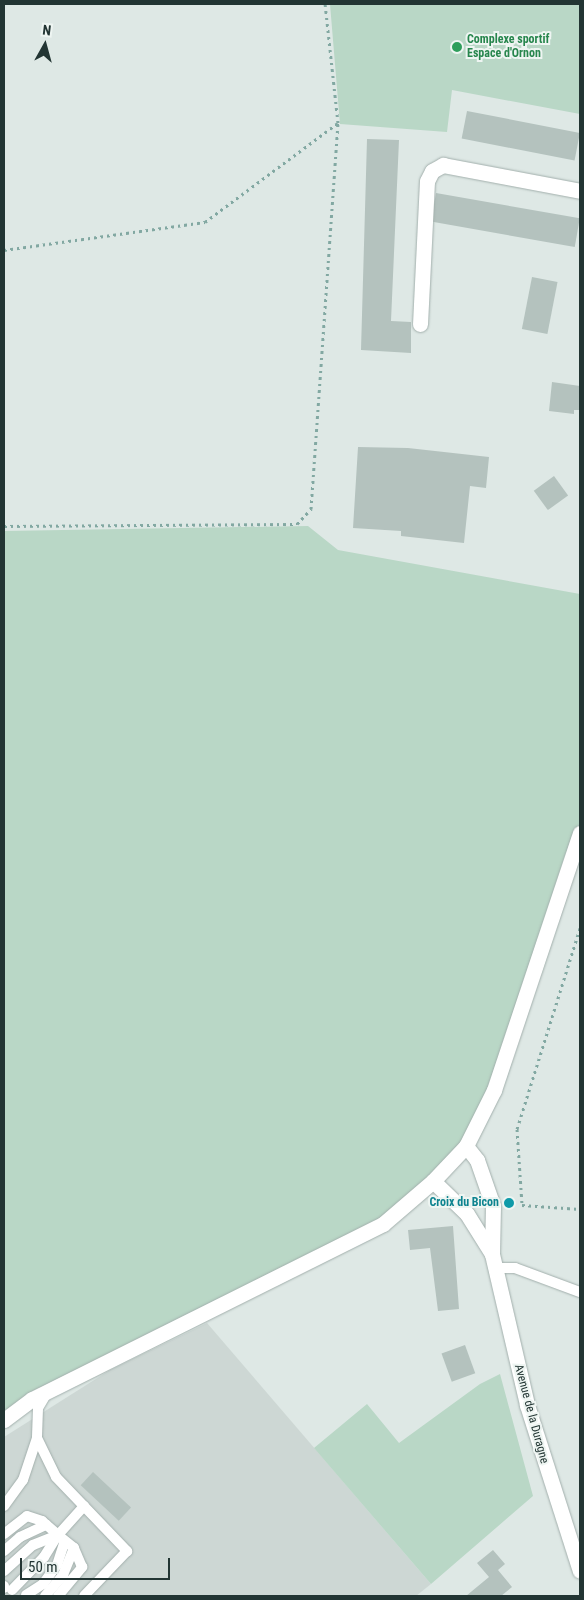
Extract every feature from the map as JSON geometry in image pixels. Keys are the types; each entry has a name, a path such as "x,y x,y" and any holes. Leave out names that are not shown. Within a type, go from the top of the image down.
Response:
{"main road":[{"path":"420,324 427,181 432,171 443,165 580,191"},
{"path":"4,1418 49,1390 383,1224 433,1180 466,1146 494,1090 512,1044 580,833"},
{"name":"Avenue de la Duragne","path":"466,1146 477,1160 493,1206 495,1261 527,1404 580,1571"},
{"name":"Avenue de la Duragne","path":"433,1180 467,1214 495,1261"}],"lane":[{"path":"495,1261 580,1292"},
{"path":"4,1506 23,1480 37,1438 38,1408 49,1390"},
{"path":"37,1438 56,1477 127,1551 84,1596"},
{"path":"6,1588 44,1557 61,1538 84,1506"},
{"path":"4,1534 27,1516 46,1525 74,1548 82,1567 58,1596"},
{"path":"4,1552 20,1537 46,1525"},
{"path":"4,1571 33,1545 61,1538"},
{"path":"6,1588 28,1596 44,1584 57,1565 61,1538"},
{"path":"45,1596 63,1574 74,1548"}],"path":[{"path":"4,526 297,524 311,508 338,123 325,4"},
{"path":"4,250 205,222 338,123"},
{"path":"580,928 518,1129 522,1205 580,1208"}],"shaded area":[{"path":"207,1323 431,1584 416,1596 4,1596 4,1437 110,1370"}],"green space":[{"name":"Complexe sportif Espace d'Ornon","path":"330,4 580,4 580,114 452,90 447,132 340,124"},
{"path":"308,526 338,550 580,594 580,833 477,1126 383,1224 4,1420 4,531"},
{"path":"500,1374 533,1496 431,1584 314,1448 367,1404 399,1443 480,1384"}],"building":[{"path":"467,111 580,133 575,160 462,138"},
{"path":"367,139 399,140 391,321 411,322 411,353 361,350"},
{"path":"436,193 580,218 575,247 431,222"},
{"path":"532,277 558,282 547,334 522,329"},
{"path":"552,382 580,386 580,410 574,410 574,414 549,411"},
{"path":"358,447 408,448 489,457 486,488 470,486 464,543 401,536 401,531 353,528"},
{"path":"554,476 568,495 548,510 534,491"},
{"path":"453,1226 459,1309 438,1311 430,1248 410,1250 408,1230"},
{"path":"465,1345 475,1373 452,1382 442,1354"},
{"path":"93,1472 131,1507 119,1521 81,1485"},
{"path":"493,1550 505,1564 498,1570 512,1587 501,1596 466,1596 489,1577 477,1563"}],"place":[{"name":"Complexe sportif Espace d'Ornon","path":"457,47"},
{"name":"Croix du Bicon","path":"509,1203"}]}
